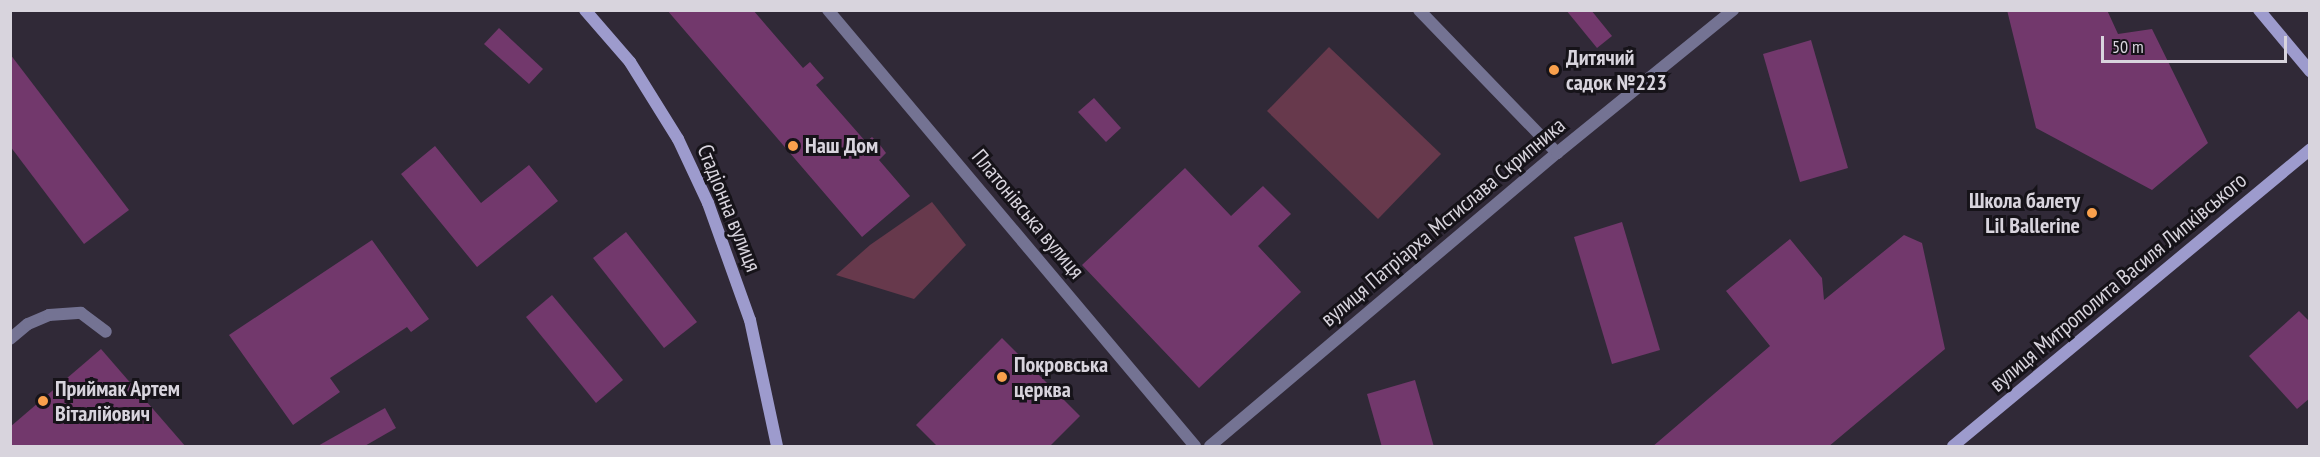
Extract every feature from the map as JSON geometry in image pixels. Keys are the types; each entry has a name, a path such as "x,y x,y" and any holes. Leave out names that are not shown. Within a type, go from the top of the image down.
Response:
{"street":[{"name":"Стадіонна вулиця","path":"585,10 630,62 678,139 708,203 750,320 777,447"},
{"name":"Платонівська вулиця","path":"828,10 1195,447"},
{"path":"1419,10 1557,153"},
{"name":"вулиця Патріарха Мстислава Скрипника","path":"1210,447 1557,153 1733,10"},
{"path":"2259,10 2310,71"},
{"name":"вулиця Митрополита Василя Липківського","path":"1953,447 2310,150"},
{"path":"10,339 28,324 49,315 81,313 106,332"}],"shaded area":[{"path":"1329,47 1441,154 1378,219 1267,111"},
{"path":"932,202 966,245 914,299 836,275 870,245"}],"building":[{"path":"667,10 753,10 803,68 810,62 824,78 816,85 866,142 872,137 880,145 886,153 879,160 910,196 862,237"},
{"path":"1566,10 1591,10 1612,36 1597,48"},
{"path":"2007,10 2107,10 2118,34 2152,29 2208,143 2152,190 2036,128"},
{"path":"499,28 543,69 529,84 484,44"},
{"path":"1811,40 1848,168 1800,182 1763,54"},
{"path":"10,54 129,210 84,244 10,146"},
{"path":"1094,98 1121,128 1106,142 1078,112"},
{"path":"435,146 481,203 529,165 558,201 477,267 401,174"},
{"path":"1185,168 1231,216 1263,186 1291,214 1258,246 1301,292 1199,388 1082,265"},
{"path":"1622,222 1660,350 1612,364 1574,237"},
{"path":"626,232 697,322 664,348 593,258"},
{"path":"1904,235 1922,243 1945,349 1828,447 1652,447 1770,346 1726,291 1790,239 1822,278 1824,300"},
{"path":"372,240 429,319 411,332 407,327 330,378 340,392 293,425 229,335"},
{"path":"552,295 623,380 596,403 526,317"},
{"path":"2299,311 2310,322 2310,398 2297,409 2249,356"},
{"name":"Покровська церква","path":"1002,338 1080,416 1049,447 938,447 916,425"},
{"path":"101,349 186,447 10,447 10,427"},
{"path":"1415,380 1434,447 1382,447 1367,394"},
{"path":"385,408 396,428 363,447 316,447"}],"place":[{"name":"Дитячий садок №223","path":"1554,70"},
{"name":"Наш Дом","path":"793,146"},
{"name":"Школа балету Lil Ballerine","path":"2092,213"},
{"name":"Покровська церква","path":"1002,377"},
{"name":"Приймак Артем Віталійович","path":"43,401"}]}
